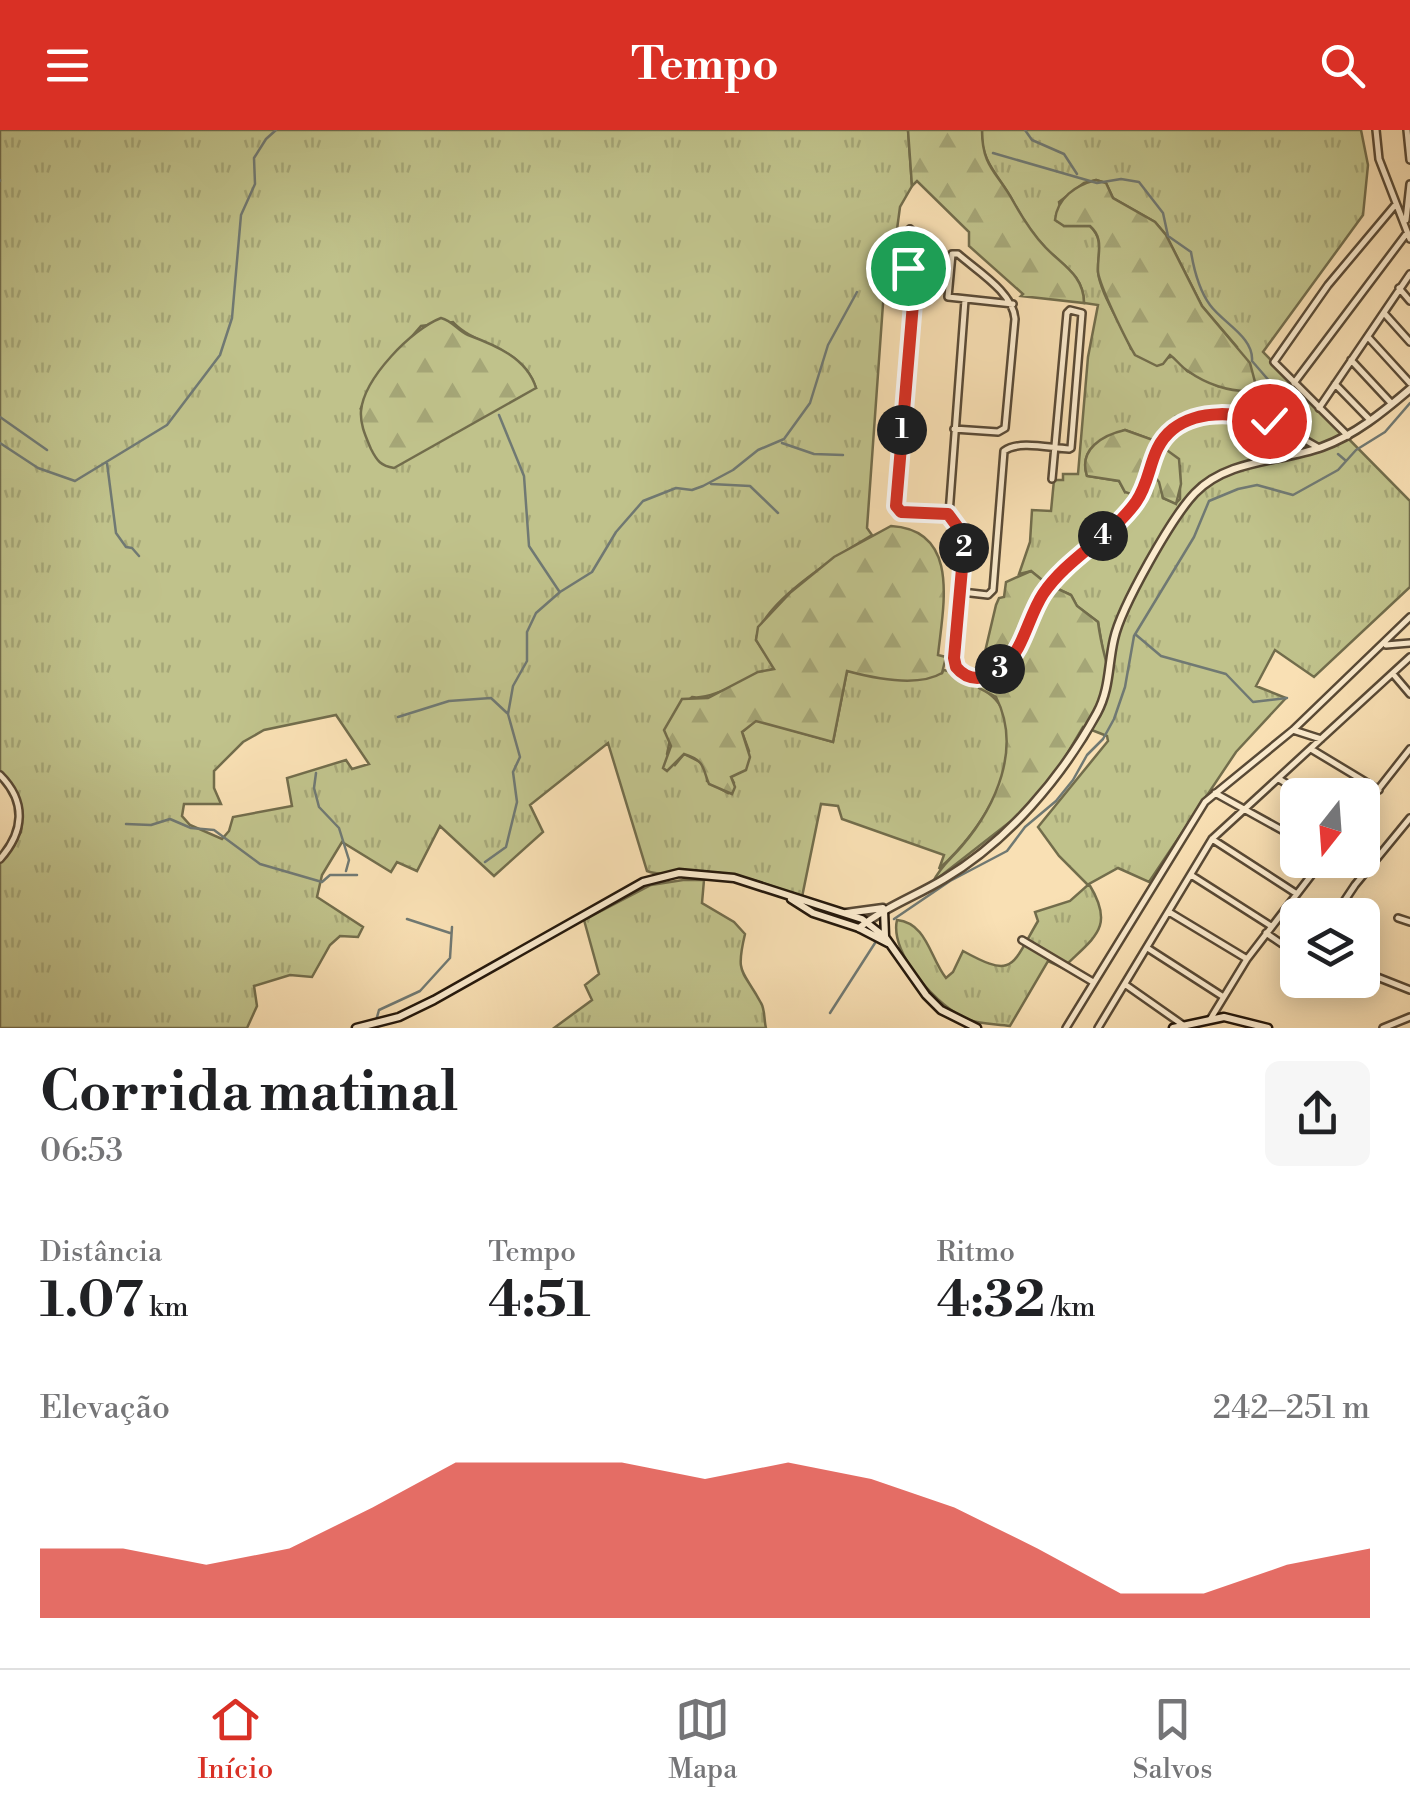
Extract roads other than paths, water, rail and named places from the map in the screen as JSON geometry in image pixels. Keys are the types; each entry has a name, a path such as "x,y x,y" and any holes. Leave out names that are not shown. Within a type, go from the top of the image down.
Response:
{"main road":[{"path":"859,928 886,908 955,872 1048,789 1100,708 1118,626 1156,552 1192,496 1218,476 1348,436 1410,386"},
{"path":"356,1028 399,1016 434,1000 584,913 661,876 693,874 734,878 866,922 887,940 940,1010 977,1028"},
{"path":"787,897 813,913 887,940"},
{"path":"844,913 886,908"},
{"path":"886,908 887,940"},
{"path":"1173,1028 1211,1018 1238,1018 1268,1028"}],"street":[{"path":"1294,383 1409,236 1379,160 1376,130"},
{"path":"1407,130 1410,160"},
{"path":"1405,223 1410,184"},
{"path":"1348,436 1277,366 1275,359 1328,285 1396,204"},
{"path":"910,229 931,248 935,257 933,269 916,268 904,262 905,234 910,229"},
{"path":"954,429 998,432 1005,428 1015,319 1013,304 954,253 950,257 950,298 1013,304"},
{"path":"916,268 896,506 901,512 948,514"},
{"path":"1318,408 1410,274"},
{"path":"1399,288 1410,301"},
{"path":"965,300 948,514 962,533 964,546 956,667 968,677 992,675 1011,658 1046,589 1138,499 1154,451 1174,428 1210,414 1250,416 1288,430 1319,448"},
{"path":"961,592 988,595 993,590 1004,450 1013,445 1055,448 1071,448 1082,314 1078,310 1066,313 1055,448 1052,479"},
{"path":"1384,313 1410,342"},
{"path":"1368,337 1410,386"},
{"path":"1351,360 1392,404"},
{"path":"1335,384 1370,420"},
{"path":"1066,1028 1199,809 1293,730 1410,616"},
{"path":"1383,645 1410,643"},
{"path":"1098,1028 1212,840 1410,658"},
{"path":"1394,674 1410,694"},
{"path":"1293,730 1321,740"},
{"path":"1380,789 1410,749"},
{"path":"1310,750 1358,778"},
{"path":"0,775 14,792 20,814 13,844 0,859"},
{"path":"1216,793 1280,829"},
{"path":"1346,898 1410,818"},
{"path":"1212,840 1296,894"},
{"path":"1191,876 1271,926"},
{"path":"1211,1018 1247,959 1309,878"},
{"path":"1169,912 1247,959"},
{"path":"1398,918 1410,922"},
{"path":"1266,933 1280,943"},
{"path":"1022,940 1094,982"},
{"path":"1148,949 1222,996"},
{"path":"1380,978 1410,990"},
{"path":"1126,985 1183,1026"},
{"path":"1382,1028 1410,1017"}],"waterway":[{"path":"0,443 38,468 75,481 167,425 220,355 232,318 241,215 255,184 254,158 276,130"},
{"path":"1025,130 1032,140 1064,154 1077,174"},
{"path":"993,153 1097,183 1121,179 1139,182 1163,213 1168,236 1191,252 1210,305 1243,337 1252,361 1298,414"},
{"path":"485,862 506,847 517,802 513,772 520,757 508,714 513,686 527,661 527,632 536,613 592,572 616,532 643,501 676,488 692,490 703,486 733,470 758,450 784,439 810,403 828,345 857,292"},
{"path":"894,919 950,881 1007,851 1025,827 1056,801 1073,780 1114,719 1125,687 1134,636 1194,537 1209,501 1257,485 1293,495 1338,470 1356,450 1385,432 1410,403"},
{"path":"499,415 524,476 529,546 559,591"},
{"path":"0,417 47,450"},
{"path":"782,443 814,454 843,455"},
{"path":"1338,454 1345,460"},
{"path":"107,463 116,533 139,556"},
{"path":"711,484 750,486 778,513"},
{"path":"1135,634 1161,656 1226,674 1253,702 1287,698"},
{"path":"398,717 449,701 491,698 507,713"},
{"path":"316,773 314,788 319,807 339,828 349,860 346,871"},
{"path":"126,824 151,825 170,819 191,828 214,830 260,864 322,882 330,875 357,875"},
{"path":"407,919 450,933"},
{"path":"374,1028 379,1010 420,991 450,958 452,927"},
{"path":"830,1013 875,943"}]}
